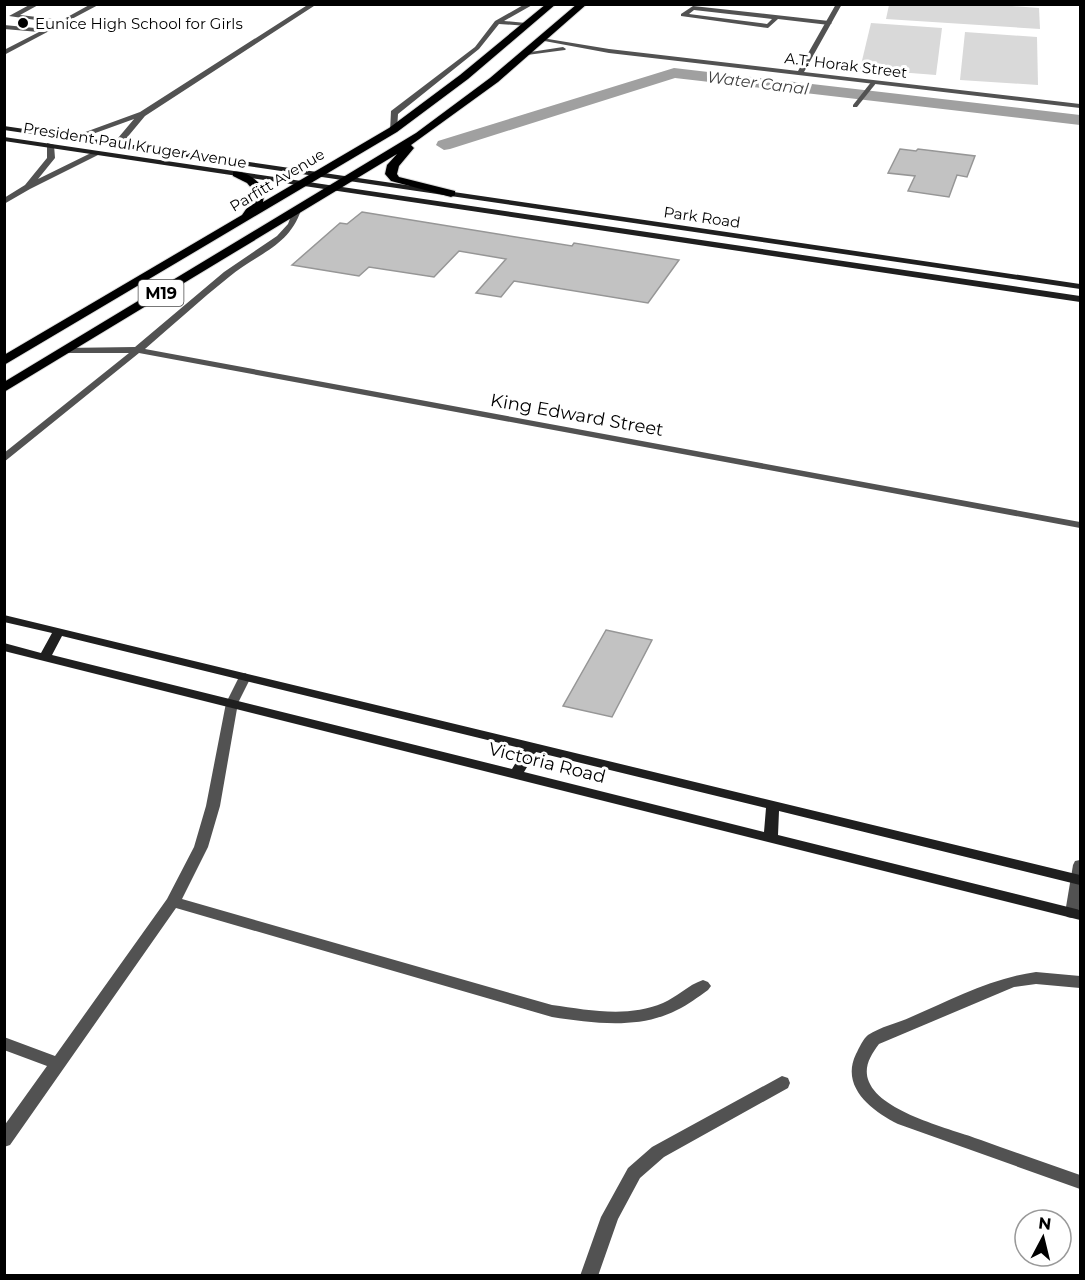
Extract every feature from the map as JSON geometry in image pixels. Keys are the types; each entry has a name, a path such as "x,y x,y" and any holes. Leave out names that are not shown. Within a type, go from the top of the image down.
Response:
{"highway":[{"name":"Parfitt Avenue","path":"4,361 393,130 443,94 552,4"},
{"path":"526,25 549,21 568,4"},
{"name":"Parfitt Avenue","path":"4,388 420,135 526,53 583,4"},
{"path":"443,94 468,85 516,46 542,40"},
{"path":"420,135 393,165 391,174 395,179 406,183 451,193"},
{"path":"237,174 251,181 259,190 257,203 239,221"},
{"path":"4,401 16,392 21,378"}],"street":[{"path":"4,20 37,4"},
{"path":"4,53 97,4"},
{"path":"73,138 143,114 314,4"},
{"path":"393,130 393,116 399,109 477,48 497,22 531,4"},
{"path":"800,73 839,4"},
{"path":"777,17 768,26 683,15 693,8 777,17 829,23"},
{"path":"12,16 62,22"},
{"path":"497,22 526,25"},
{"path":"4,27 45,31"},
{"name":"A.T. Horak Street","path":"542,40 609,51 1080,106"},
{"name":"A.T. Horak Street","path":"526,53 553,49 609,51"},
{"path":"856,105 873,83"},
{"path":"117,144 143,114"},
{"name":"President Paul Kruger Avenue","path":"4,128 320,174"},
{"name":"President Paul Kruger Avenue","path":"4,139 333,188"},
{"path":"27,187 51,158 50,146"},
{"path":"4,202 27,187 96,154"},
{"name":"Park Road","path":"320,174 1080,287"},
{"name":"Park Road","path":"333,188 1080,299"},
{"name":"Parfitt Avenue","path":"4,459 188,309 227,274 280,238 292,225 297,210"},
{"name":"King Edward Street","path":"66,350 136,350 1080,525"},
{"name":"Victoria Road","path":"4,618 773,805 1080,875"},
{"path":"45,657 60,631"},
{"name":"Victoria Road","path":"4,647 1076,914"},
{"path":"4,1140 173,902 201,847 213,806 232,703 244,676"},
{"path":"516,774 532,747"},
{"path":"771,838 773,805"},
{"path":"1076,914 1080,875"},
{"path":"173,902 552,1011 602,1017 642,1016 668,1008 703,986"},
{"path":"1080,982 1036,978 1012,981 873,1040 860,1056 858,1068 861,1082 870,1098 906,1121 1080,1182"},
{"path":"4,1043 59,1064"},
{"path":"589,1275 610,1217 634,1173 658,1152 782,1083"}],"shaded area":[{"path":"987,4 1039,8 1040,29 886,19 889,5"},
{"path":"871,23 942,28 936,75 860,69"},
{"path":"965,32 1037,37 1038,85 960,80"}],"building":[{"path":"900,149 975,156 967,177 957,175 949,197 908,191 915,176 888,173"},
{"path":"362,212 572,246 574,243 679,260 648,303 514,281 501,297 476,293 506,259 459,251 434,277 369,267 359,276 292,265 340,223 347,224"},
{"path":"606,630 652,640 612,717 563,706"}],"waterway":[{"name":"Water Canal","path":"444,145 674,73 1080,120"}],"place":[{"name":"Eunice High School for Girls","path":"23,23"}]}
